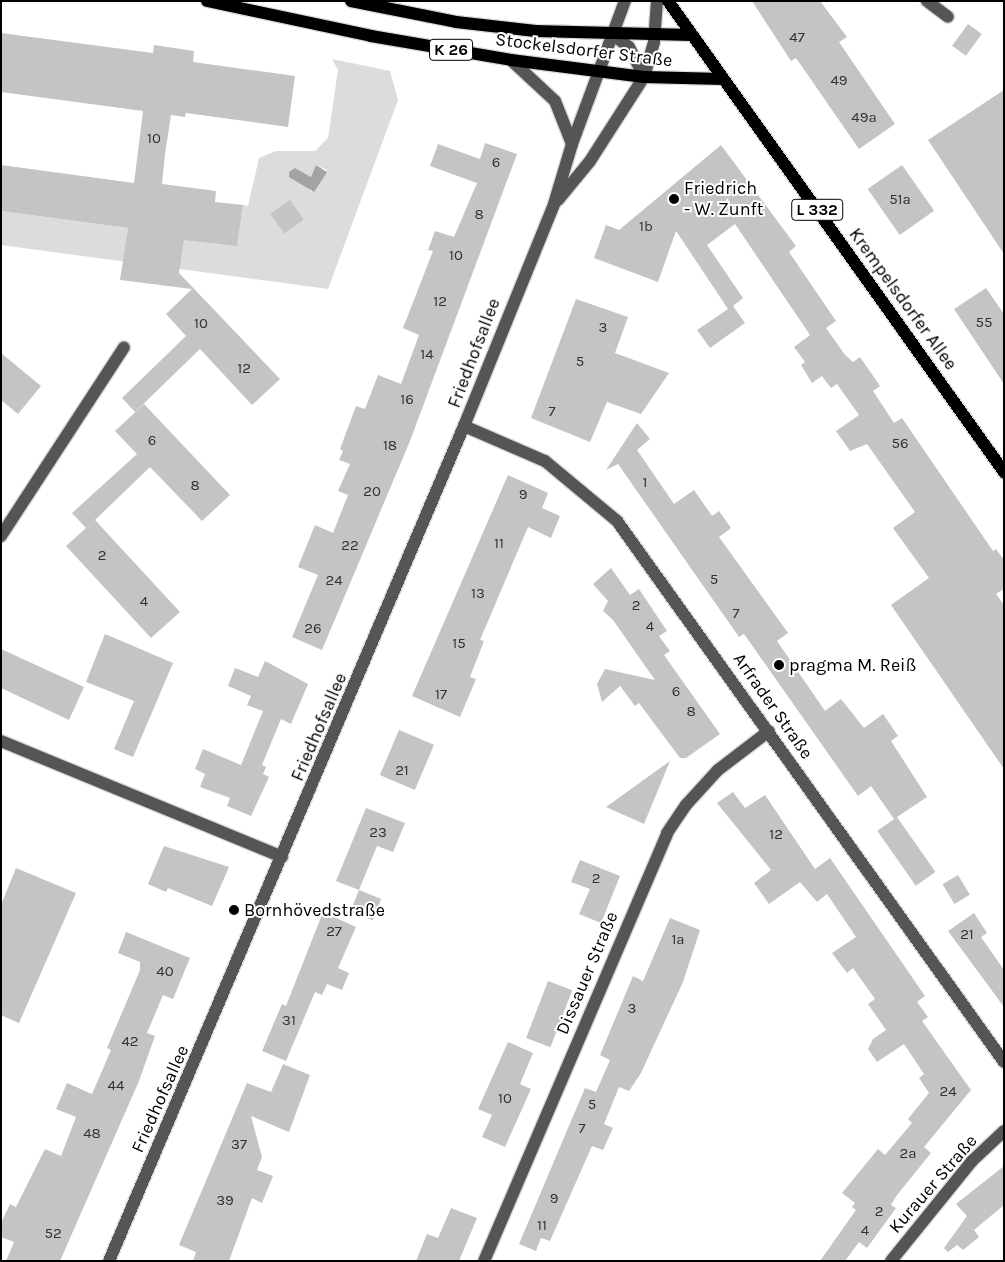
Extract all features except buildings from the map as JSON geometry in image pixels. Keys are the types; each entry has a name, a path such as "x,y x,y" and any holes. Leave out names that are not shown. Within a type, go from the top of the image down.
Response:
{"main road":[{"name":"Stockelsdorfer Straße","path":"207,1 370,36 512,60 644,77 723,79"},
{"name":"Stockelsdorfer Straße","path":"351,1 456,22 613,35 692,35"},
{"name":"Krempelsdorfer Allee","path":"668,1 1004,472"}],"street":[{"name":"Friedhofsallee","path":"109,1261 464,426 554,204 572,144 601,72 625,1"},
{"name":"Friedhofsallee","path":"554,204 590,161 644,77 655,36 657,1"},
{"path":"927,1 948,17"},
{"path":"613,35 629,47 644,77"},
{"path":"512,60 555,101 572,144"},
{"path":"1,536 124,347"},
{"name":"Arfrader Straße","path":"464,426 544,461 617,521 1004,1062"},
{"name":"Dissauer Straße","path":"484,1261 667,834 686,805 718,770 769,731"},
{"path":"1,740 282,857"},
{"name":"Kurauer Straße","path":"891,1261 972,1161 1004,1131"}],"shaded area":[{"path":"332,59 390,71 398,100 328,289 1,245 1,211 128,228 127,233 237,245 243,205 248,206 259,158 276,151 315,151 328,138 338,70","holes":["316,165 327,170 311,192 295,168 311,177"]},
{"path":"316,165 327,172 314,192 289,177 289,172 295,168 311,177"}],"place":[{"name":"Friedrich - W. Zunft","path":"674,199"},
{"name":"pragma M. Reiß","path":"779,665"},
{"name":"Bornhövedstraße","path":"234,910"}]}
